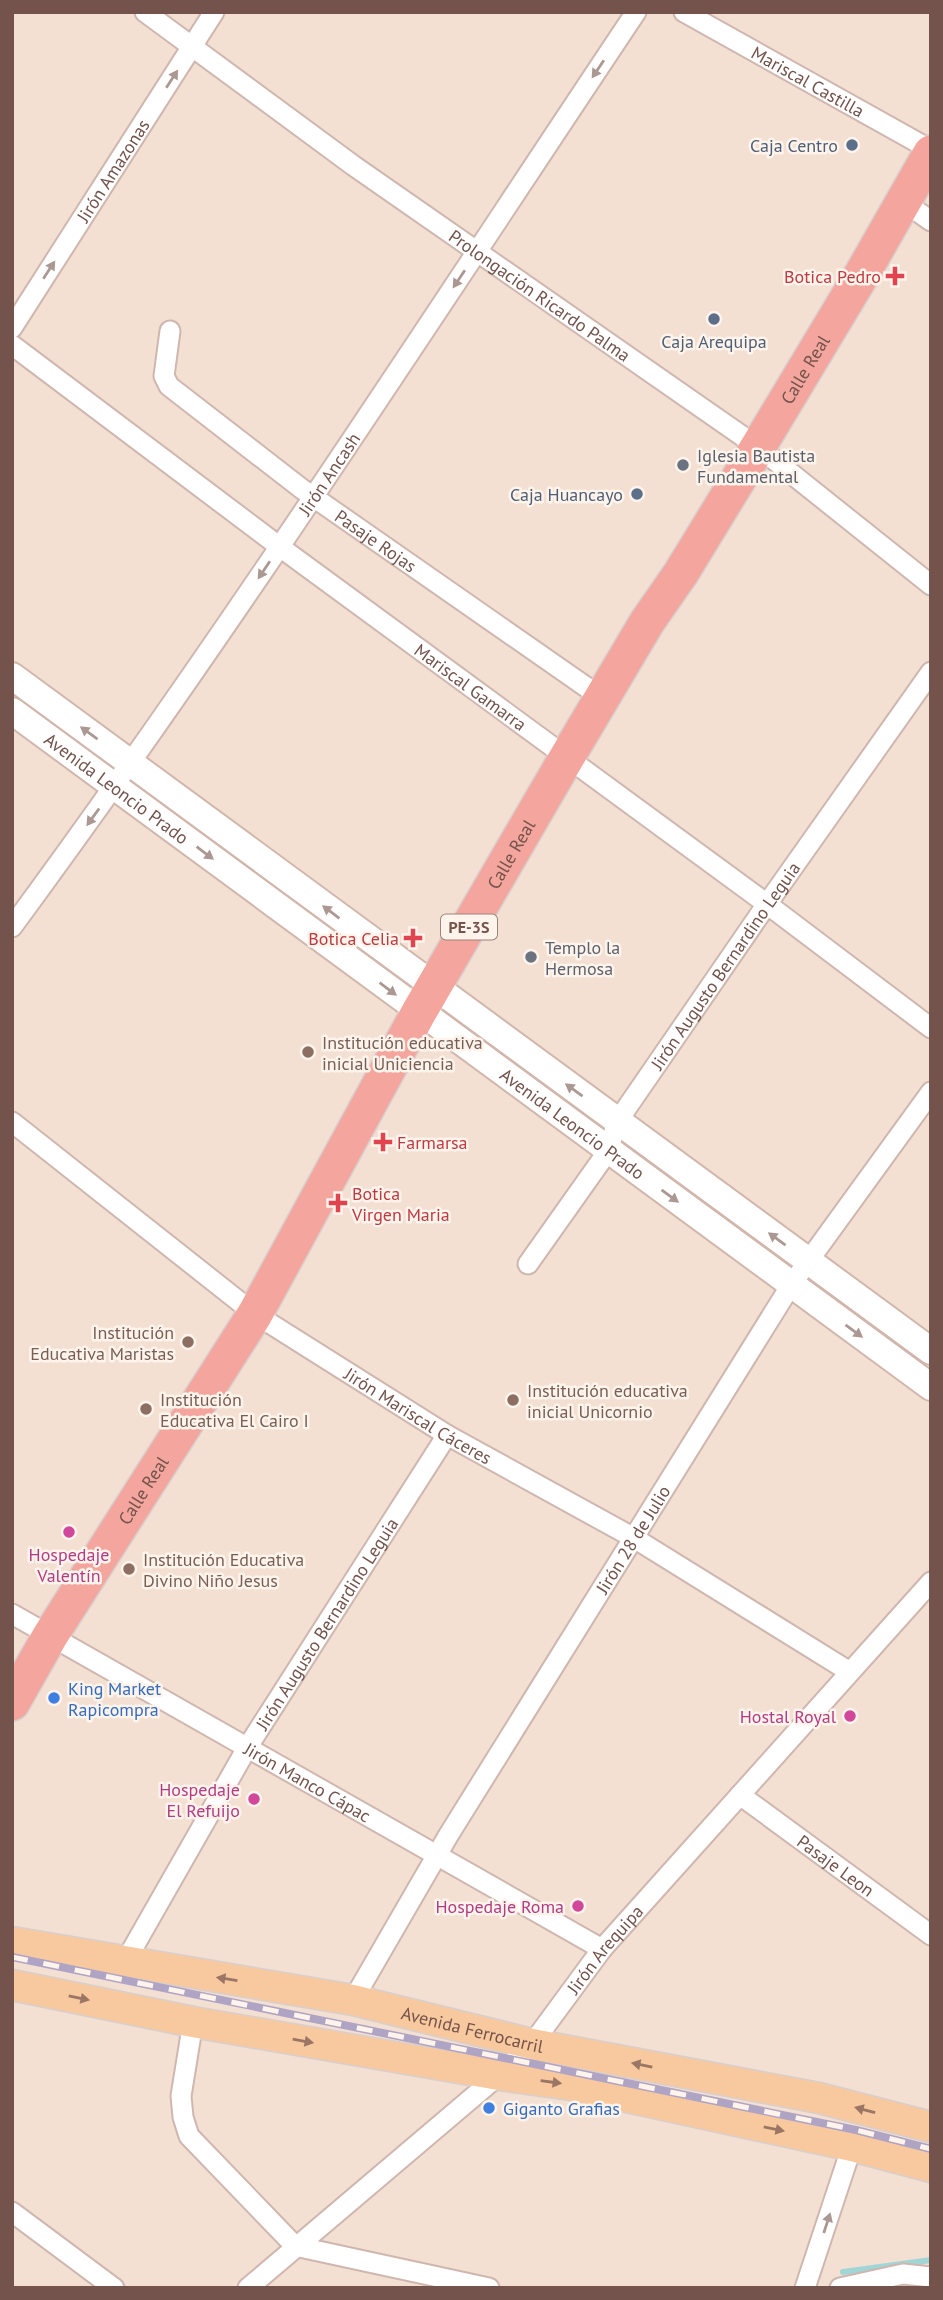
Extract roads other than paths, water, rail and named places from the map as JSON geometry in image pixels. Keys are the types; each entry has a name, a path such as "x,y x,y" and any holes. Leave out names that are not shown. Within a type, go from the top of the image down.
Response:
{"highway":[{"name":"Calle Real","path":"12,1703 50,1636 256,1314 427,1000 602,698 758,447 917,211 931,152"}],"main road":[{"name":"Avenida Ferrocarril","path":"12,1942 353,2000 532,2044 818,2098 931,2127"},
{"name":"Avenida Ferrocarril","path":"12,1985 193,2022 571,2085 852,2146 931,2166"}],"street":[{"name":"Prolongación Ricardo Palma","path":"145,12 354,166 758,447 931,585"},
{"name":"Jirón Amazonas","path":"12,328 214,12"},
{"name":"Jirón Ancash","path":"12,928 116,787 280,547 636,12"},
{"name":"Mariscal Castilla","path":"684,12 931,152"},
{"name":"Pasaje Rojas","path":"170,331 163,376 169,386 313,497 602,698"},
{"name":"Mariscal Gamarra","path":"12,345 280,547 767,904 931,1028"},
{"name":"Jirón Augusto Bernardino Leguia","path":"528,1264 608,1151 617,1122 931,671"},
{"name":"Avenida Leoncio Prado","path":"12,676 132,764 427,1000 608,1151 931,1387"},
{"name":"Avenida Leoncio Prado","path":"12,711 116,787 427,1000 617,1122 931,1352"},
{"name":"Jirón 28 de Julio","path":"353,2000 436,1855 792,1285 931,1092"},
{"name":"Jirón Mariscal Cáceres","path":"12,1122 256,1314 447,1435 634,1538 850,1672"},
{"name":"Jirón Augusto Bernardino Leguia","path":"125,1962 247,1748 447,1435"},
{"name":"Jirón Arequipa","path":"248,2288 532,2044 602,1949 931,1582"},
{"name":"Jirón Manco Cápac","path":"12,1614 602,1949"},
{"name":"Pasaje Leon","path":"740,1795 931,1935"},
{"path":"193,2022 181,2096 183,2117 189,2136 295,2246 489,2288"},
{"path":"806,2288 852,2146"},
{"path":"12,2212 114,2288"},
{"path":"840,2288 903,2273 931,2277"}],"waterway":[{"path":"843,2272 931,2260"}],"railway":[{"path":"12,1957 856,2130 931,2149"}],"place":[{"name":"Caja Centro","path":"852,145"},
{"name":"Botica Pedro","path":"895,276"},
{"name":"Caja Arequipa","path":"714,319"},
{"name":"Iglesia Bautista Fundamental","path":"683,465"},
{"name":"Caja Huancayo","path":"637,494"},
{"name":"Botica Celia","path":"413,938"},
{"name":"Templo la Hermosa","path":"531,957"},
{"name":"Institución educativa inicial Uniciencia","path":"308,1052"},
{"name":"Farmarsa","path":"383,1142"},
{"name":"Botica Virgen Maria","path":"338,1203"},
{"name":"Institución Educativa Maristas","path":"188,1342"},
{"name":"Institución educativa inicial Unicornio","path":"513,1400"},
{"name":"Institución Educativa El Cairo I","path":"146,1409"},
{"name":"Hospedaje Valentín","path":"69,1532"},
{"name":"Institución Educativa Divino Niño Jesus","path":"129,1569"},
{"name":"King Market Rapicompra","path":"54,1698"},
{"name":"Hostal Royal","path":"850,1716"},
{"name":"Hospedaje El Refuijo","path":"254,1799"},
{"name":"Hospedaje Roma","path":"578,1906"},
{"name":"Giganto Grafias","path":"489,2108"}]}
